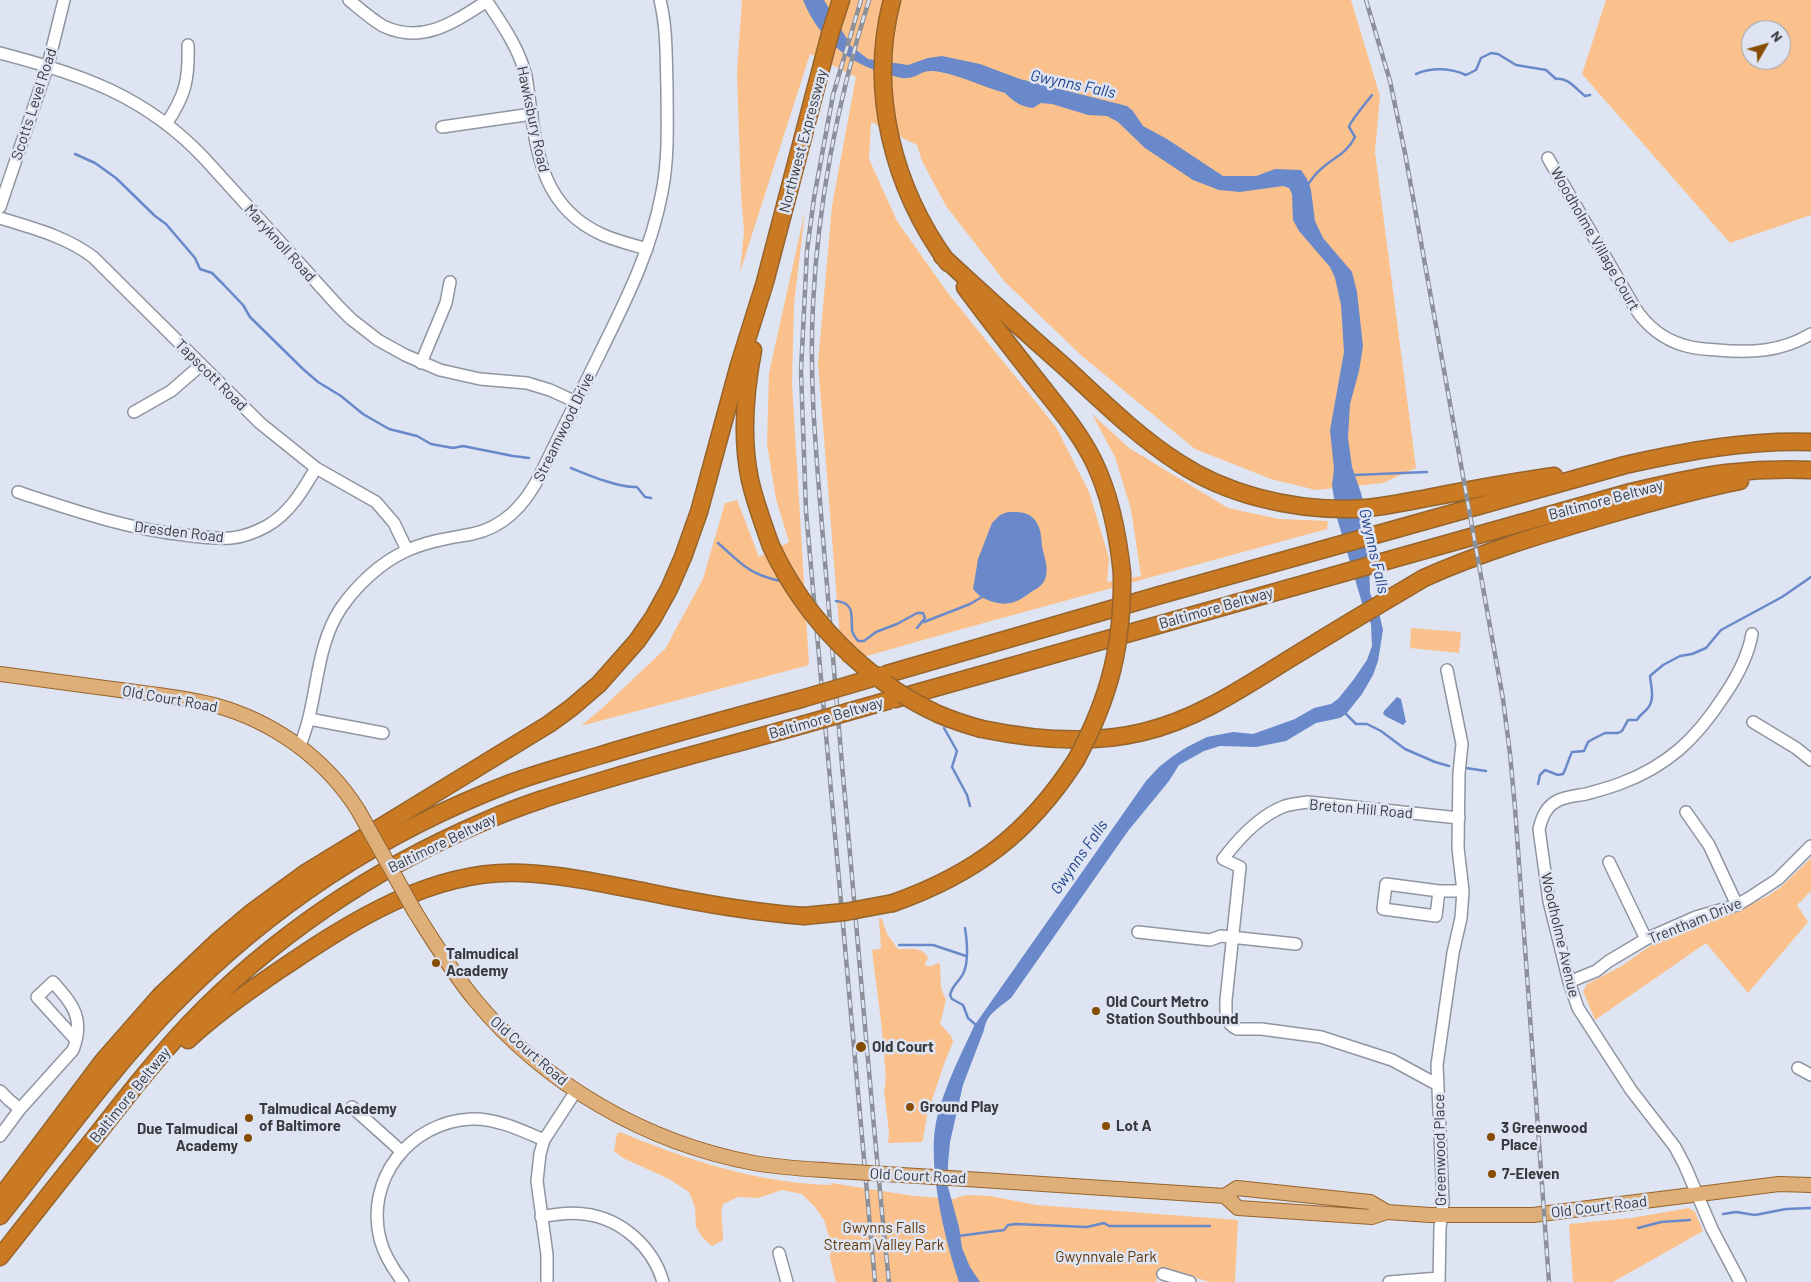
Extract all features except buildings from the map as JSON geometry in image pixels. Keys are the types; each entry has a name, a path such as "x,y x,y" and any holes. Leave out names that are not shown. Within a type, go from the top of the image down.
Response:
{"highway":[{"name":"Northwest Expressway","path":"765,282 830,34 841,0"},
{"path":"134,1088 198,1030 233,1002 318,944 375,911 417,892 461,877 511,873 592,880 724,907 804,916 845,912 893,903 947,881 997,850 1021,829 1046,802 1076,760 1099,714 1118,647 1122,613 1122,573 1115,523 1109,498 1095,463 1074,428 992,325 928,235 913,206 899,173 885,113 884,48 892,0"},
{"path":"942,256 1134,429 1180,463 1207,478 1245,494 1281,502 1324,508 1375,507 1492,485 1625,465"},
{"path":"765,282 750,366 746,408 746,447 750,479 771,546 780,566 800,596 833,637 856,661 873,674 939,714 982,729 1028,738 1076,740 1113,737 1172,724 1217,703 1424,578 1451,566 1572,526 1687,494 1804,470"},
{"path":"0,1198 109,1054 160,996 219,940 307,872 549,724 572,708 623,659 653,618 669,590 683,557 699,512 739,365 765,282"},
{"name":"Baltimore Beltway","path":"0,1216 115,1071 171,1007 208,971 289,903 379,844 436,815 514,782 625,748 1336,545 1625,465 1678,453 1723,446 1769,442 1811,442"},
{"name":"Baltimore Beltway","path":"0,1257 134,1088 189,1025 245,970 304,924 364,883 409,857 484,821 630,773 1631,492 1725,473 1804,470"}],"main road":[{"name":"Old Court Road","path":"0,674 162,695 208,704 237,712 300,746 332,775 358,810 415,912 449,966 475,1001 528,1054 576,1091 606,1109 668,1139 711,1152 768,1165 1225,1196 1237,1188 1370,1202 1387,1212"},
{"name":"Old Court Road","path":"1225,1196 1238,1208 1372,1217 1387,1212 1441,1215 1533,1215 1779,1184 1811,1185"}],"street":[{"name":"Scotts Level Road","path":"0,207 48,65 64,0"},
{"path":"349,0 383,26 409,33 431,32 442,29 487,1"},
{"name":"Streamwood Drive","path":"300,746 309,719 320,663 334,620 348,598 366,579 391,559 407,550 442,539 475,534 491,528 512,514 532,490 634,283 647,249 662,191 666,158 668,129 666,32 660,0"},
{"name":"Hawksbury Road","path":"487,1 517,49 526,76 542,169 554,194 563,206 580,221 603,235 647,249"},
{"path":"166,124 178,106 184,92 189,66 188,44"},
{"name":"Maryknoll Road","path":"0,53 48,65 108,88 126,97 166,124 199,152 326,294 351,319 391,348 421,363 458,375 492,381 528,383 550,390 576,402"},
{"path":"442,128 532,114"},
{"name":"Woodholme Village Court","path":"1548,158 1634,308 1641,318 1658,333 1683,345 1739,352 1768,350 1793,344 1811,334"},
{"name":"Tapscott Road","path":"0,218 61,238 83,250 104,267 260,423 316,468 376,502 394,523 407,550"},
{"path":"421,363 446,303 450,282"},
{"path":"134,412 171,391 201,365"},
{"name":"Dresden Road","path":"18,492 124,525 163,533 207,538 232,538 257,531 277,519 293,504 316,468"},
{"name":"Woodholme Avenue","path":"1738,1281 1714,1235 1675,1147 1631,1090 1578,1008 1569,982 1545,880 1539,829 1546,810 1557,801 1621,784 1660,764 1678,752 1704,725 1734,682 1741,668 1752,634"},
{"path":"1438,1085 1437,1065 1463,891 1458,848 1459,773 1462,744 1447,670"},
{"path":"309,719 383,733"},
{"path":"1753,722 1796,748 1811,760"},
{"name":"Breton Hill Road","path":"1232,937 1240,867 1223,859 1236,842 1266,816 1276,810 1308,802 1458,818"},
{"path":"1686,812 1709,844 1737,904"},
{"name":"Trentham Drive","path":"1569,982 1596,971 1646,939 1696,917 1737,904 1760,892 1778,878 1811,846"},
{"path":"1609,862 1646,939"},
{"path":"1440,891 1436,916 1384,910 1386,884 1440,891 1463,891"},
{"path":"1138,932 1210,940 1222,936 1296,944"},
{"path":"1232,937 1226,1016 1231,1026 1237,1029 1261,1029 1321,1037 1392,1060 1438,1085"},
{"path":"0,1136 20,1109 73,1050 76,1040 78,1025 74,1008 53,982 37,997 76,1040"},
{"path":"1798,1068 1811,1075"},
{"name":"Greenwood Place","path":"1438,1085 1443,1177 1439,1280"},
{"path":"0,1091 20,1109"},
{"path":"547,1282 547,1254 537,1181 544,1140 576,1091"},
{"path":"352,1107 401,1151"},
{"path":"403,1282 385,1255 380,1239 377,1209 383,1181 401,1151 413,1140 425,1133 454,1121 472,1119 503,1124 544,1140"},
{"path":"541,1217 571,1213 584,1214 608,1220 620,1226 632,1234 648,1252 663,1282"},
{"path":"779,1253 787,1282"},
{"path":"1163,1274 1190,1282"},
{"path":"1389,1282 1439,1280"}],"green space":[{"path":"742,0 1351,0 1380,96 1375,152 1416,468 1383,483 1316,490 1271,479 1195,449 1083,357 1005,282 946,206 922,161 917,145 871,122 869,159 897,221 947,292 1056,427 1089,492 1109,558 1107,582 1141,576 1131,509 1115,457 1092,414 1129,448 1228,508 1279,519 1328,521 1327,529 842,663 818,363 832,206 856,77 810,54 740,272 744,231 737,72"},
{"path":"1606,0 1811,0 1811,215 1730,243 1582,74"},
{"path":"805,211 794,304 792,384 809,665 581,726 665,649 703,579 725,503 737,500 759,557 789,542 776,499 767,444 769,373"},
{"path":"1411,628 1461,632 1459,653 1410,648"},
{"path":"1811,858 1811,891 1797,905 1808,922 1748,993 1706,943 1595,1020 1583,991 1587,984 1620,967 1674,931 1734,912 1768,896 1781,887"},
{"path":"879,918 882,919 887,934 898,949 915,949 923,952 928,958 926,966 940,964 941,988 946,1000 940,1024 951,1036 953,1042 927,1115 923,1140 921,1142 888,1143 889,1132 884,1091 886,1074 872,950 881,949"},
{"name":"Gwynns Falls Stream Valley Park","path":"620,1132 697,1161 776,1180 831,1185 831,1183 914,1196 956,1199 957,1197 968,1195 990,1196 1036,1205 1238,1220 1235,1282 1210,1282 1159,1267 1156,1282 836,1282 830,1258 831,1243 824,1220 815,1207 802,1194 782,1190 759,1198 738,1197 723,1204 721,1213 723,1240 712,1246 703,1238 696,1227 695,1207 689,1192 669,1179 623,1158 614,1151 617,1134"},
{"path":"1689,1208 1695,1212 1703,1231 1613,1282 1573,1282 1569,1224 1631,1218"}],"water":[{"name":"Gwynns Falls","path":"803,0 824,0 851,46 868,59 908,65 928,58 942,56 980,64 1020,79 1127,106 1133,111 1143,126 1167,139 1223,176 1256,176 1275,169 1301,170 1311,190 1315,221 1323,238 1352,272 1357,292 1363,346 1359,371 1350,404 1348,438 1352,467 1368,521 1370,593 1383,630 1378,661 1373,675 1362,694 1346,714 1340,718 1316,723 1286,741 1256,747 1220,746 1204,751 1179,765 1169,781 1128,831 1011,998 994,1011 988,1019 963,1085 950,1142 948,1164 948,1187 959,1227 962,1248 970,1267 980,1282 959,1282 943,1223 937,1194 934,1163 934,1133 941,1103 974,1026 1146,781 1159,767 1187,747 1207,737 1233,732 1253,734 1295,719 1314,708 1331,704 1338,699 1367,660 1372,646 1371,624 1362,603 1337,518 1332,485 1334,469 1330,430 1344,352 1341,305 1335,278 1330,267 1299,231 1293,220 1292,194 1289,188 1283,186 1240,192 1219,190 1193,180 1145,148 1118,122 1107,116 1088,115 1052,104 1041,103 1033,108 1021,105 1005,93 940,72 928,71 904,78 871,69 846,55 825,37"},
{"path":"1008,512 1027,514 1038,524 1046,564 1046,574 1043,583 1037,588 1018,600 1003,604 986,599 973,589 978,559 992,523 1000,515"},
{"path":"1397,697 1401,699 1406,722 1403,725 1383,714"}],"waterway":[{"path":"1416,74 1428,70 1441,69 1466,75 1476,70 1481,58 1491,53 1498,54 1516,65 1546,70 1556,79 1572,84 1585,96 1590,95"},
{"path":"1307,186 1318,172 1348,148 1355,137 1349,127 1350,124 1372,95"},
{"path":"75,154 95,163 116,178 155,216 166,224 195,258 200,269 212,273 243,305 250,317 303,369 363,414 389,429 417,436 431,444 453,448 463,446 529,458"},
{"path":"571,468 613,483 637,487 645,497 651,498"},
{"path":"1354,475 1427,472"},
{"path":"718,543 752,571 780,581"},
{"path":"1538,784 1540,775 1545,770 1558,775 1563,774 1572,752 1584,751 1588,742 1593,739 1605,733 1618,733 1622,731 1628,720 1637,720 1648,708 1651,701 1650,676 1663,665 1680,656 1692,654 1706,648 1721,630 1782,597 1811,577"},
{"path":"924,622 970,604 982,597"},
{"path":"836,601 846,604 851,610 853,632 858,641 864,641 876,632 897,624 917,613 923,613 925,618 917,628"},
{"path":"1344,712 1356,724 1367,724 1381,731 1405,749 1449,766"},
{"path":"944,728 957,751 952,767 967,795 970,806"},
{"path":"1466,768 1486,771"},
{"path":"965,928 967,951 965,969 950,995 952,999 963,1005 968,1018 976,1025"},
{"path":"899,945 933,945 966,956"},
{"path":"1723,1214 1736,1212 1755,1215 1786,1209 1811,1208"},
{"path":"1638,1228 1661,1222 1690,1220"},
{"path":"958,1236 1004,1230 1008,1225 1016,1224 1087,1227 1104,1223 1109,1226 1210,1226"}],"railway":[{"path":"861,0 833,95 814,198 807,251 801,371 806,511 875,1282"},
{"path":"869,0 848,75 831,151 819,227 813,305 812,360 815,443 829,615 870,1088 889,1282"},
{"path":"1366,0 1390,81 1405,153 1503,699 1515,808 1549,1282"}],"place":[{"name":"Talmudical Academy","path":"436,963"},
{"name":"Old Court Metro Station Southbound","path":"1096,1011"},
{"name":"Old Court","path":"861,1047"},
{"name":"Ground Play","path":"910,1107"},
{"name":"Talmudical Academy of Baltimore","path":"249,1118"},
{"name":"Lot A","path":"1106,1126"},
{"name":"3 Greenwood Place","path":"1491,1137"},
{"name":"Due Talmudical Academy","path":"248,1138"},
{"name":"7-Eleven","path":"1492,1174"}],"park label":[{"name":"Gwynnvale Park","path":"1106,1257"}]}
